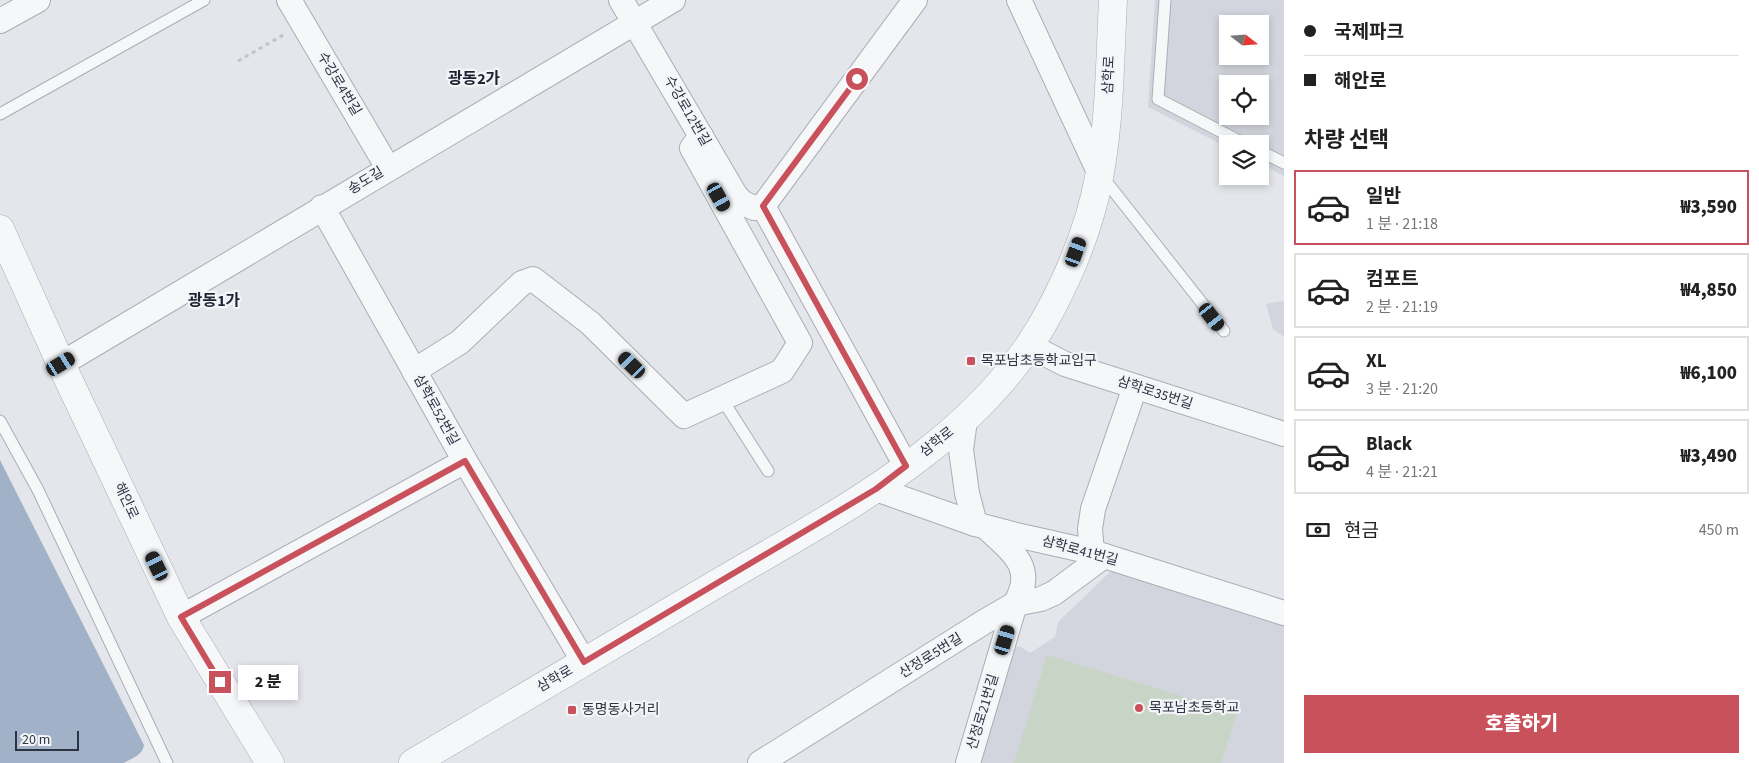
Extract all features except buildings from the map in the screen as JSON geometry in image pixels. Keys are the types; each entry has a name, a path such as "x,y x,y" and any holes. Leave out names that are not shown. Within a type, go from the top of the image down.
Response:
{"street":[{"path":"0,22 38,0"},
{"name":"수강로4번길","path":"289,0 388,168"},
{"name":"수강로12번길","path":"621,0 736,196 743,203 754,208 763,206"},
{"name":"송도길","path":"61,364 672,0"},
{"path":"906,466 763,206 915,0"},
{"path":"1020,0 1100,174"},
{"name":"삼학로","path":"412,763 876,489 965,420 997,388 1030,346 1051,309 1088,221 1100,174 1106,127 1113,0"},
{"path":"414,371 460,342 522,283 533,279 590,323 684,416 782,371 800,343 692,148 701,136"},
{"name":"삼학로52번길","path":"322,207 465,461 584,662"},
{"name":"해안로","path":"0,229 61,364 181,617 270,763"},
{"name":"삼학로35번길","path":"1030,346 1065,364 1284,434"},
{"path":"1098,554 1090,529 1093,508 1135,387"},
{"path":"965,420 961,450 967,493 981,526"},
{"path":"181,617 465,461"},
{"name":"삼학로41번길","path":"876,489 981,526 1098,554 1284,612"},
{"name":"산정로21번길","path":"968,763 1015,604 1024,585 1024,572 1011,550 981,526"},
{"name":"산정로5번길","path":"760,763 1015,604 1040,599 1054,593 1098,554"}],"lane":[{"path":"0,114 204,0"},
{"path":"1165,0 1158,100 1228,135"},
{"path":"1269,156 1284,163"},
{"path":"1100,174 1224,331"},
{"path":"722,398 768,471"},
{"path":"0,421 38,490 167,763"}],"path":[{"path":"238,61 303,24"}],"shaded area":[{"path":"1155,0 1284,0 1284,176 1269,168 1269,135 1219,135 1219,143 1148,107"},
{"path":"1284,301 1284,337 1273,329 1266,304"},
{"name":"목포남초등학교","path":"1112,570 1284,626 1284,763 979,763 1011,645 1021,647 1030,653 1055,637 1058,622"}],"green space":[{"path":"1047,655 1237,713 1221,763 1014,763"}],"water":[{"path":"0,460 144,745 139,754 124,763 0,763"}],"place":[{"name":"목포남초등학교입구","path":"971,361"},
{"name":"목포남초등학교","path":"1139,708"},
{"name":"동명동사거리","path":"572,710"}],"district":[{"name":"광동2가","path":"474,79"},
{"name":"광동1가","path":"214,301"}],"route":[{"path":"220,682 181,617 465,461 584,662 876,489 906,466 763,206 857,79"}]}
